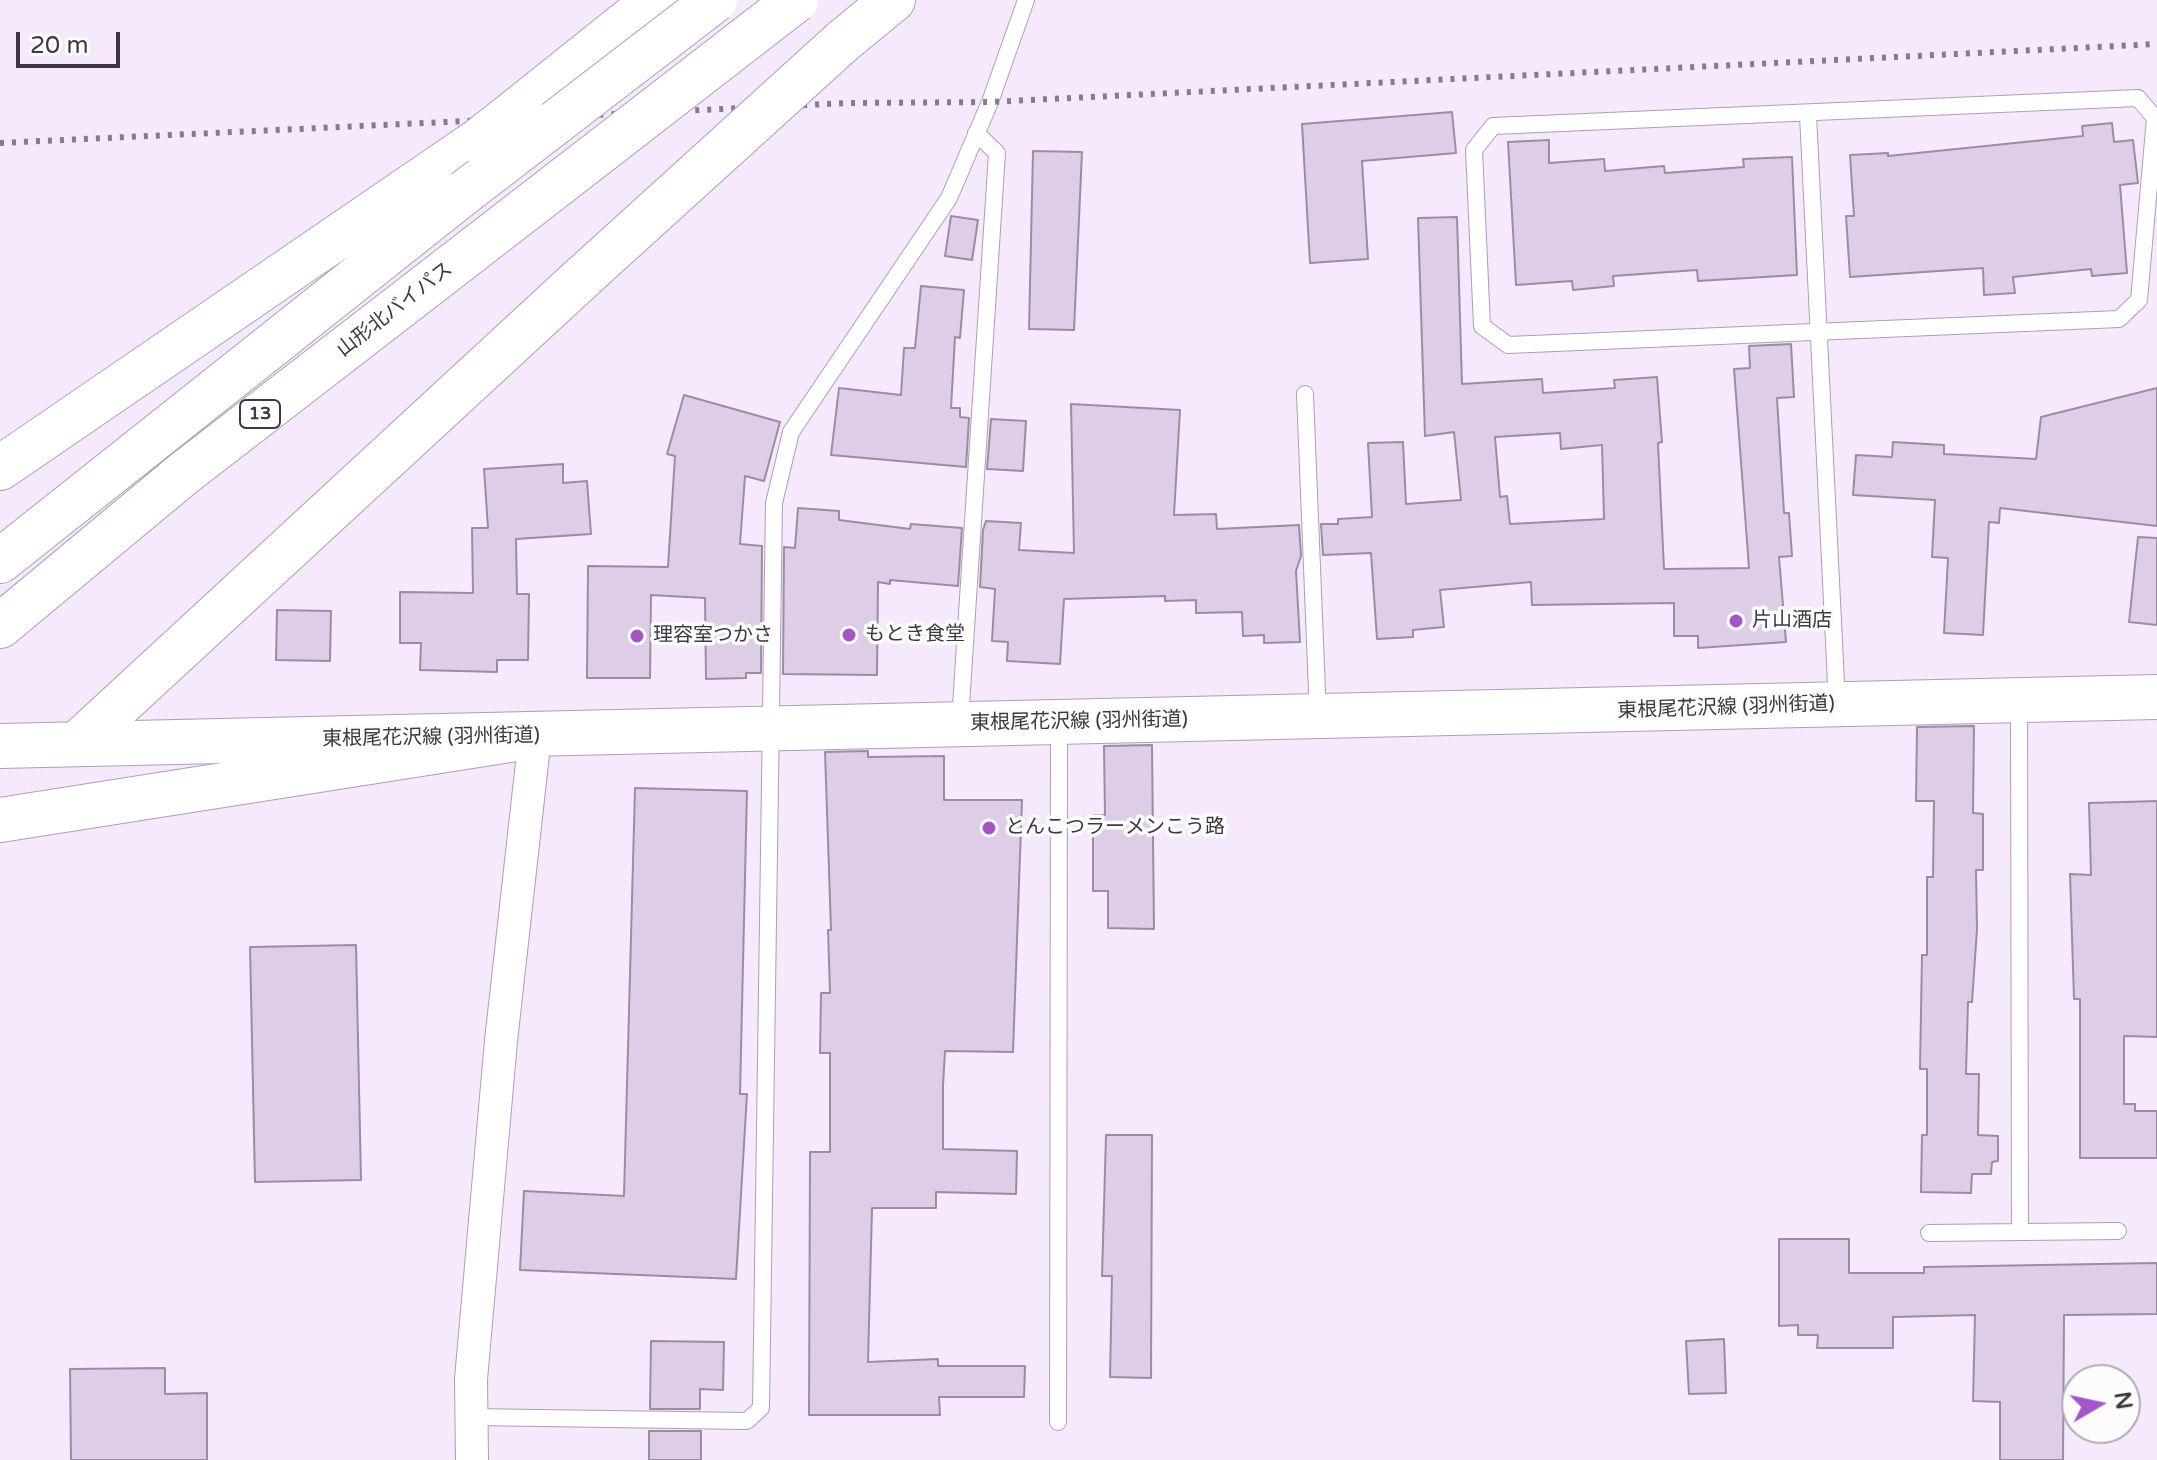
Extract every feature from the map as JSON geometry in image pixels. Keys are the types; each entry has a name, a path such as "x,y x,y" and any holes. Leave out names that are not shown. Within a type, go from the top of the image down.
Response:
{"main road":[{"path":"0,468 478,141 655,0"},
{"name":"13","path":"0,561 465,192 715,0"},
{"name":"山形北バイパス","path":"0,626 183,474 796,0"},
{"path":"77,744 584,276 843,41 893,0"},
{"name":"東根尾花沢線 (羽州街道)","path":"0,746 2157,697"},
{"path":"0,820 535,736"}],"street":[{"path":"472,1460 471,1379 501,1041 535,736"}],"lane":[{"path":"471,1417 747,1421 761,1408 774,503 791,432 949,198 1026,0"},
{"path":"2138,98 2155,118 2139,300 2119,319 1818,331 1508,345 1482,326 1474,150 1493,126 1808,115 2138,98"},
{"path":"1808,115 1837,705"},
{"path":"959,725 997,153 976,133"},
{"path":"1305,394 1318,717"},
{"path":"2019,700 2020,1232"},
{"path":"1058,1422 1059,723"},
{"path":"1929,1233 2118,1231"}],"building":[{"path":"1452,112 1456,153 1362,161 1368,259 1310,263 1302,124"},
{"path":"2112,123 2114,142 2133,140 2138,183 2120,185 2127,273 2092,276 2091,269 2013,277 2015,293 1984,295 1983,268 1850,277 1846,216 1854,216 1850,155 1888,153 1888,156 2083,136 2082,126"},
{"path":"1549,140 1549,163 1604,159 1605,171 1664,166 1665,173 1744,167 1743,159 1792,157 1797,275 1698,281 1697,270 1613,276 1614,286 1573,290 1572,281 1516,285 1508,142"},
{"path":"1033,151 1082,152 1074,330 1029,329"},
{"path":"951,216 978,220 972,260 945,256"},
{"path":"1457,217 1462,384 1542,379 1543,393 1615,388 1614,380 1657,377 1662,442 1658,443 1664,569 1749,568 1734,369 1750,368 1749,346 1791,344 1794,397 1777,398 1784,513 1789,513 1792,556 1779,557 1786,642 1698,648 1698,636 1674,636 1674,603 1532,605 1531,582 1440,590 1444,627 1413,630 1413,637 1377,639 1371,553 1323,555 1321,524 1338,524 1338,519 1372,517 1368,443 1403,442 1406,504 1461,500 1454,432 1425,436 1418,218","holes":["1560,433 1561,449 1602,445 1604,519 1510,524 1507,496 1500,497 1495,437"]},
{"path":"921,286 964,290 960,338 955,337 951,408 960,408 960,417 969,418 966,467 831,455 839,388 901,395 904,348 915,348"},
{"path":"2157,388 2157,526 2000,508 1999,523 1989,522 1983,635 1944,633 1948,558 1932,557 1935,500 1853,495 1856,455 1892,457 1893,442 1944,445 1944,454 2036,459 2041,417"},
{"path":"684,395 780,422 764,481 745,476 740,544 762,546 761,673 746,673 746,678 706,679 705,598 651,595 650,678 587,678 588,566 668,567 675,456 667,454"},
{"path":"1071,404 1180,410 1174,515 1216,514 1217,529 1299,525 1301,556 1296,571 1300,642 1264,643 1264,635 1243,636 1242,612 1196,613 1196,600 1165,601 1165,596 1064,599 1060,664 1007,661 1008,642 992,641 995,589 980,587 983,530 986,521 1021,523 1019,550 1074,553"},
{"path":"991,419 1026,421 1023,471 987,469"},
{"path":"563,464 563,483 587,481 591,534 516,539 517,594 529,594 528,660 497,660 497,672 420,670 421,643 400,643 400,592 473,593 472,528 488,528 484,469"},
{"path":"798,508 839,511 839,520 910,529 911,524 962,528 958,586 890,580 890,584 878,582 877,675 783,674 784,547 795,548"},
{"path":"2138,537 2157,538 2157,625 2129,622"},
{"path":"277,610 331,611 330,661 276,660"},
{"path":"1974,726 1973,813 1983,814 1983,870 1976,870 1977,929 1972,1002 1968,1002 1966,1074 1979,1074 1978,1135 1998,1136 1998,1161 1992,1162 1991,1174 1972,1174 1971,1193 1921,1192 1922,1135 1927,1135 1927,1069 1920,1069 1922,955 1927,955 1927,877 1933,877 1934,801 1916,801 1917,727"},
{"path":"1152,745 1154,929 1108,928 1108,891 1093,891 1093,815 1105,815 1104,746"},
{"path":"868,751 868,757 944,756 944,800 1022,800 1013,1052 945,1051 943,1086 943,1149 1017,1151 1016,1194 936,1192 936,1208 872,1208 868,1362 938,1359 938,1366 1025,1366 1024,1397 939,1397 940,1415 809,1415 810,1152 830,1152 830,1053 820,1053 821,993 830,993 825,752"},
{"path":"635,788 747,791 740,1094 747,1094 736,1279 520,1270 524,1191 624,1196"},
{"path":"2157,801 2157,1037 2124,1036 2124,1104 2135,1104 2135,1111 2157,1111 2157,1158 2080,1158 2080,999 2074,999 2070,874 2091,875 2089,803"},
{"path":"356,945 361,1180 255,1182 250,947"},
{"path":"1106,1135 1152,1135 1151,1378 1110,1377 1112,1276 1102,1276"},
{"path":"1779,1239 1849,1239 1849,1273 1924,1273 1924,1267 2157,1263 2157,1314 2064,1315 2064,1364 2061,1364 2063,1460 2000,1460 2000,1402 1973,1401 1975,1315 1893,1317 1893,1348 1817,1348 1818,1335 1798,1335 1798,1325 1779,1326"},
{"path":"1724,1339 1726,1393 1689,1394 1686,1341"},
{"path":"651,1341 724,1342 723,1390 700,1389 700,1409 650,1409"},
{"path":"165,1368 165,1394 207,1393 207,1460 71,1460 70,1369"},
{"path":"649,1431 701,1431 701,1460 649,1460"}],"railway":[{"path":"0,143 849,103 990,102 2157,44"}],"place":[{"name":"片山酒店","path":"1736,621"},
{"name":"もとき食堂","path":"849,635"},
{"name":"理容室つかさ","path":"637,636"},
{"name":"とんこつラーメンこう路","path":"989,828"}]}
